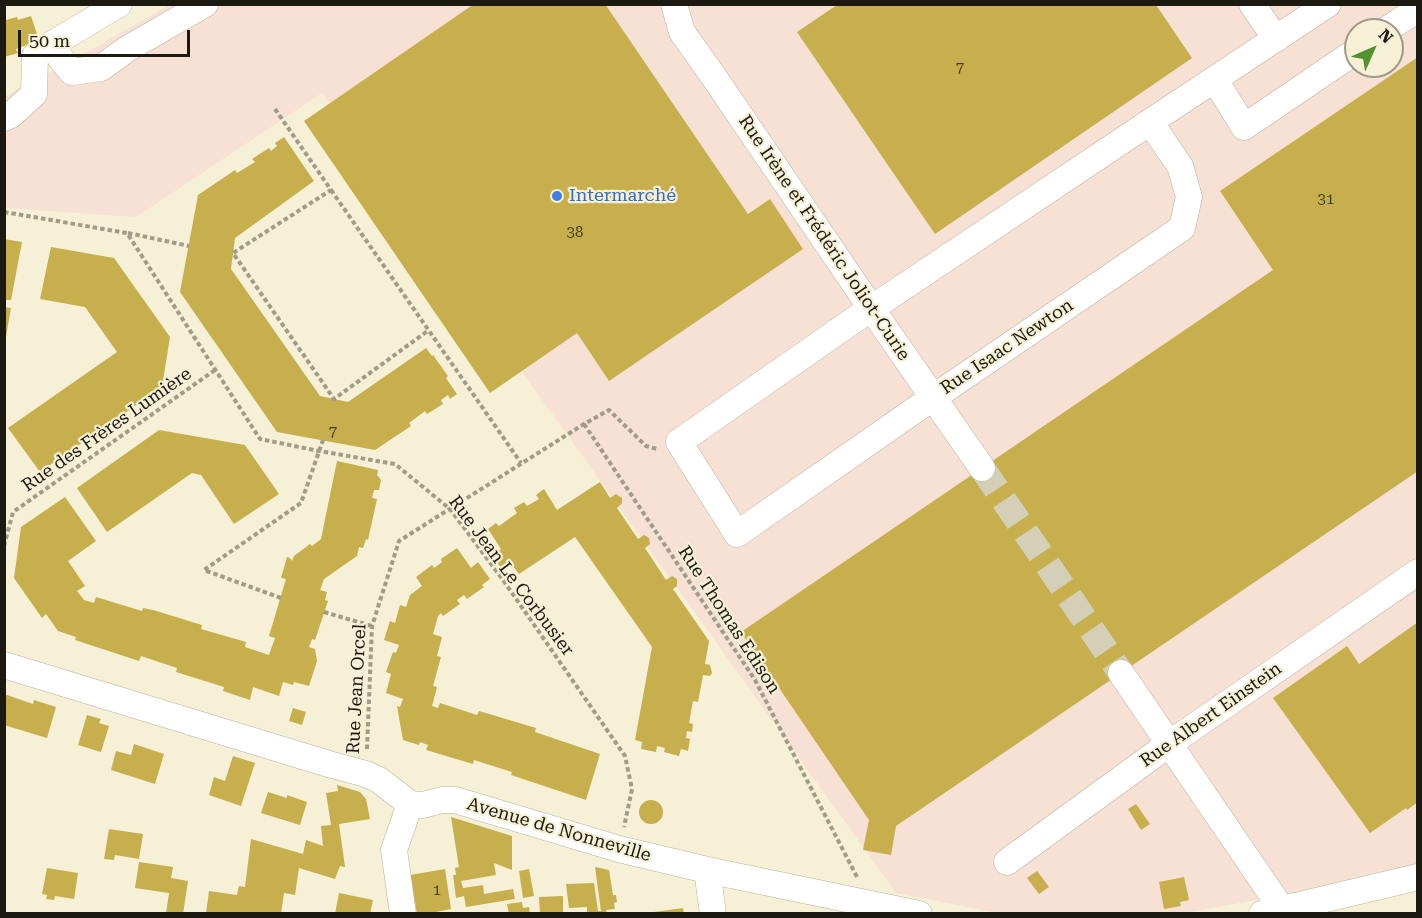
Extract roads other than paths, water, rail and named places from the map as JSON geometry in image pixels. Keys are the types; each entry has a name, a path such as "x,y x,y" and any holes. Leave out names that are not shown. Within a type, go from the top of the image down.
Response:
{"street":[{"path":"4,118 11,116 34,94 35,56 119,4"},
{"path":"35,69 43,81 54,83 72,72 101,68 128,49 205,4"},
{"name":"Rue Irène et Frédéric Joliot-Curie","path":"674,4 681,32 982,468"},
{"path":"1252,4 1276,39"},
{"path":"871,308 1328,4"},
{"path":"1404,18 1418,9"},
{"path":"52,44 72,72"},
{"path":"1215,80 1244,127 1344,59"},
{"name":"Rue Isaac Newton","path":"871,308 679,442 737,534 1182,228 1189,196 1180,166 1150,123"},
{"name":"Rue Albert Einstein","path":"1007,862 1169,744 1418,572"},
{"path":"4,665 366,774 379,780 410,804 394,850 403,914"},
{"path":"1120,674 1169,744 1271,911 1418,877"},
{"name":"Avenue de Nonneville","path":"410,804 423,805 442,800 455,800 620,849 706,870 919,914"},
{"path":"706,870 713,914"}],"tunnel":[{"path":"982,468 1121,673"}],"place":[{"name":"Intermarché","path":"557,196"}]}
